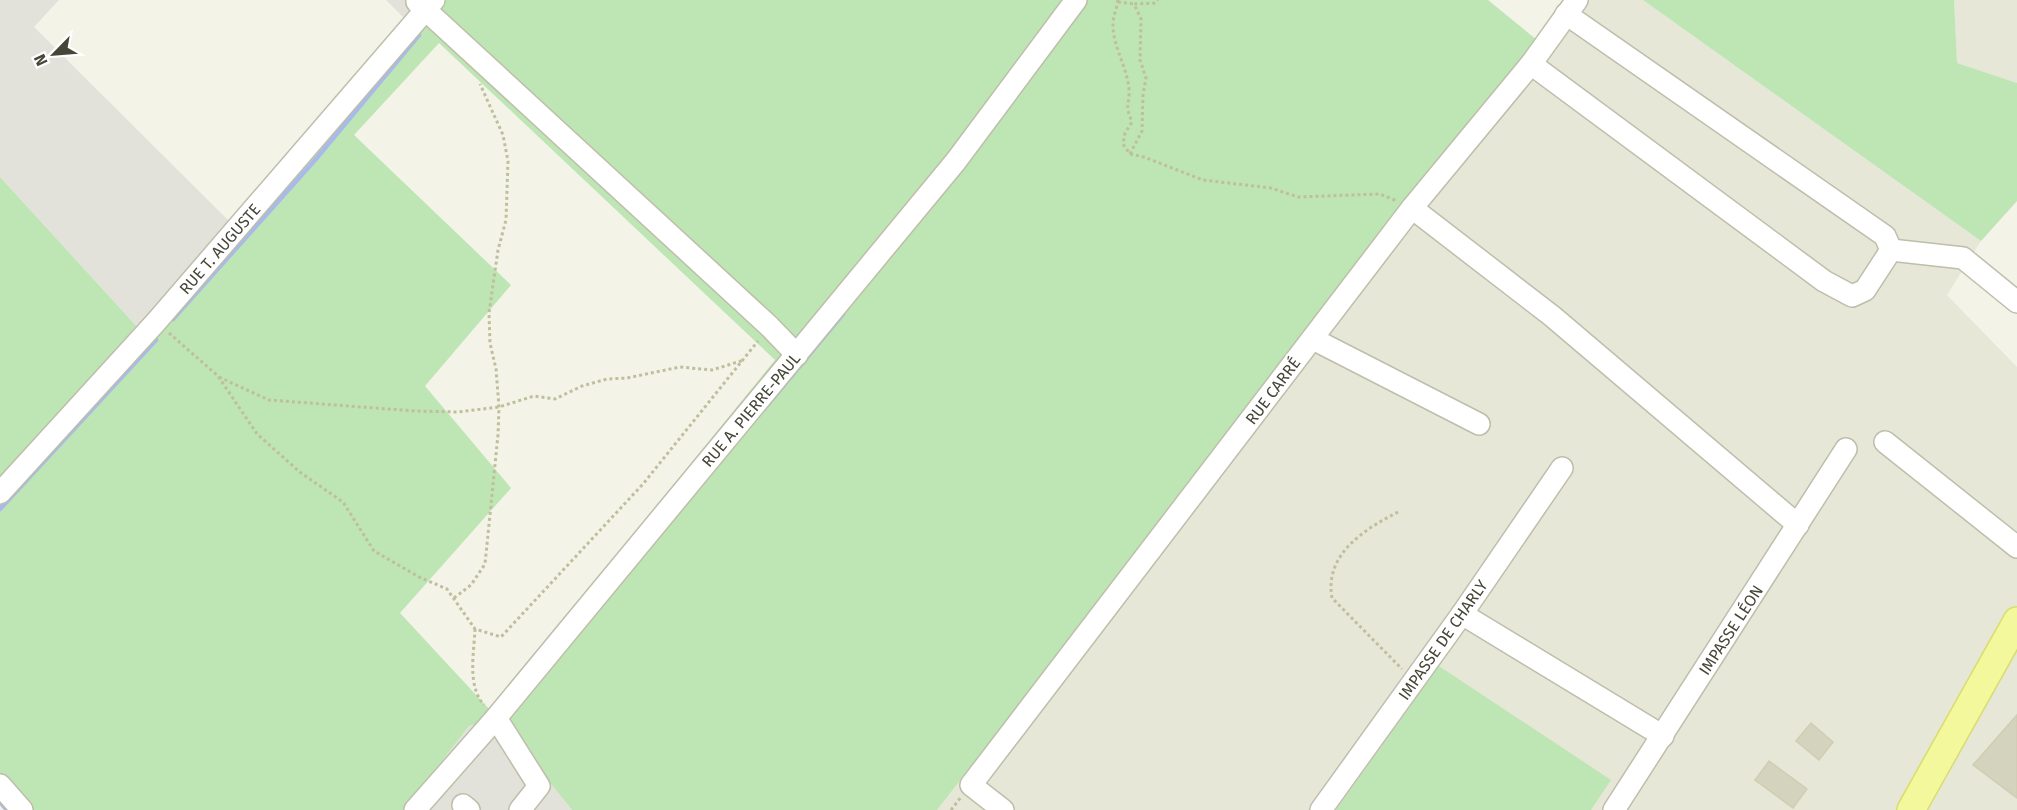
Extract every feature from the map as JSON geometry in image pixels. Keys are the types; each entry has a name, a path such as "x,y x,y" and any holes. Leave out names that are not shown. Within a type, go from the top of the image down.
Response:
{"main road":[{"path":"1911,810 2017,621"}],"street":[{"name":"RUE A. PIERRE-PAUL","path":"415,810 496,718 956,162 1076,0"},
{"path":"425,3 797,355"},
{"name":"RUE T. AUGUSTE","path":"0,493 156,322 425,3"},
{"path":"1572,7 1885,236 1891,250"},
{"name":"RUE CARRÉ","path":"1002,810 972,785 1412,207 1531,64 1572,7"},
{"path":"1531,64 1824,281 1852,296 1865,291 1891,250"},
{"path":"1412,207 1552,316 1798,525"},
{"path":"1891,250 1963,258 2017,302"},
{"path":"1313,339 1479,424"},
{"path":"1885,442 2017,547"},
{"name":"IMPASSE LÉON","path":"1614,810 1846,449"},
{"name":"IMPASSE DE CHARLY","path":"1321,810 1462,614 1562,468"},
{"path":"1462,614 1663,736"},
{"path":"496,718 539,786 520,810"},
{"path":"0,785 22,810"}],"path":[{"path":"1158,0 1155,3 1134,4 1118,1 1113,23 1114,36 1124,64 1129,91 1126,107 1132,122 1125,133 1123,144 1130,154 1144,157 1203,180 1271,188 1298,197 1380,194 1412,207"},
{"path":"1130,154 1142,131 1146,78 1140,60 1141,19 1134,4"},
{"path":"454,598 471,585 485,564 495,481 499,407 496,369 490,343 489,314 498,250 506,220 508,161 503,135 479,83"},
{"path":"156,322 218,376 257,434 301,473 343,502 374,551 419,577 447,589 475,629 472,675 478,699 496,718"},
{"path":"475,629 501,637 643,484 744,360 768,326"},
{"path":"218,376 269,400 458,412 499,407 534,396 555,399 582,386 607,379 627,378 680,367 712,370 744,360"},
{"path":"1398,512 1372,525 1357,537 1344,551 1334,569 1330,585 1332,598 1414,681"}],"shaded area":[{"path":"0,0 59,0 34,27 230,222 404,18 386,0 424,0 139,329 0,177"},
{"path":"1566,0 1643,0 1981,241 1947,295 2017,367 2017,810 1591,810 1610,781 1439,666 1336,810 937,810 1537,40"},
{"path":"1954,0 2017,0 2017,83 1957,63"},
{"path":"486,722 522,748 572,810 404,810 469,726"}],"green space":[{"path":"424,0 1488,0 1537,40 937,810 572,810 522,748 486,722 469,726 404,810 8,810 0,801 0,177 139,329","holes":["439,43 775,360 490,710 400,613 511,488 425,386 511,285 354,135"]},
{"path":"1643,0 1954,0 1957,63 2017,83 2017,201 1981,241"},
{"path":"1439,666 1611,780 1591,810 1336,810"}],"building":[{"path":"2017,715 2017,798 1973,765"},
{"path":"1811,723 1833,742 1819,760 1796,741"},
{"path":"1769,761 1807,789 1793,808 1755,780"}],"waterway":[{"path":"173,319 315,160 419,35"},
{"path":"764,409 843,314"},
{"path":"0,509 156,340"},
{"path":"0,802 7,810"}]}
